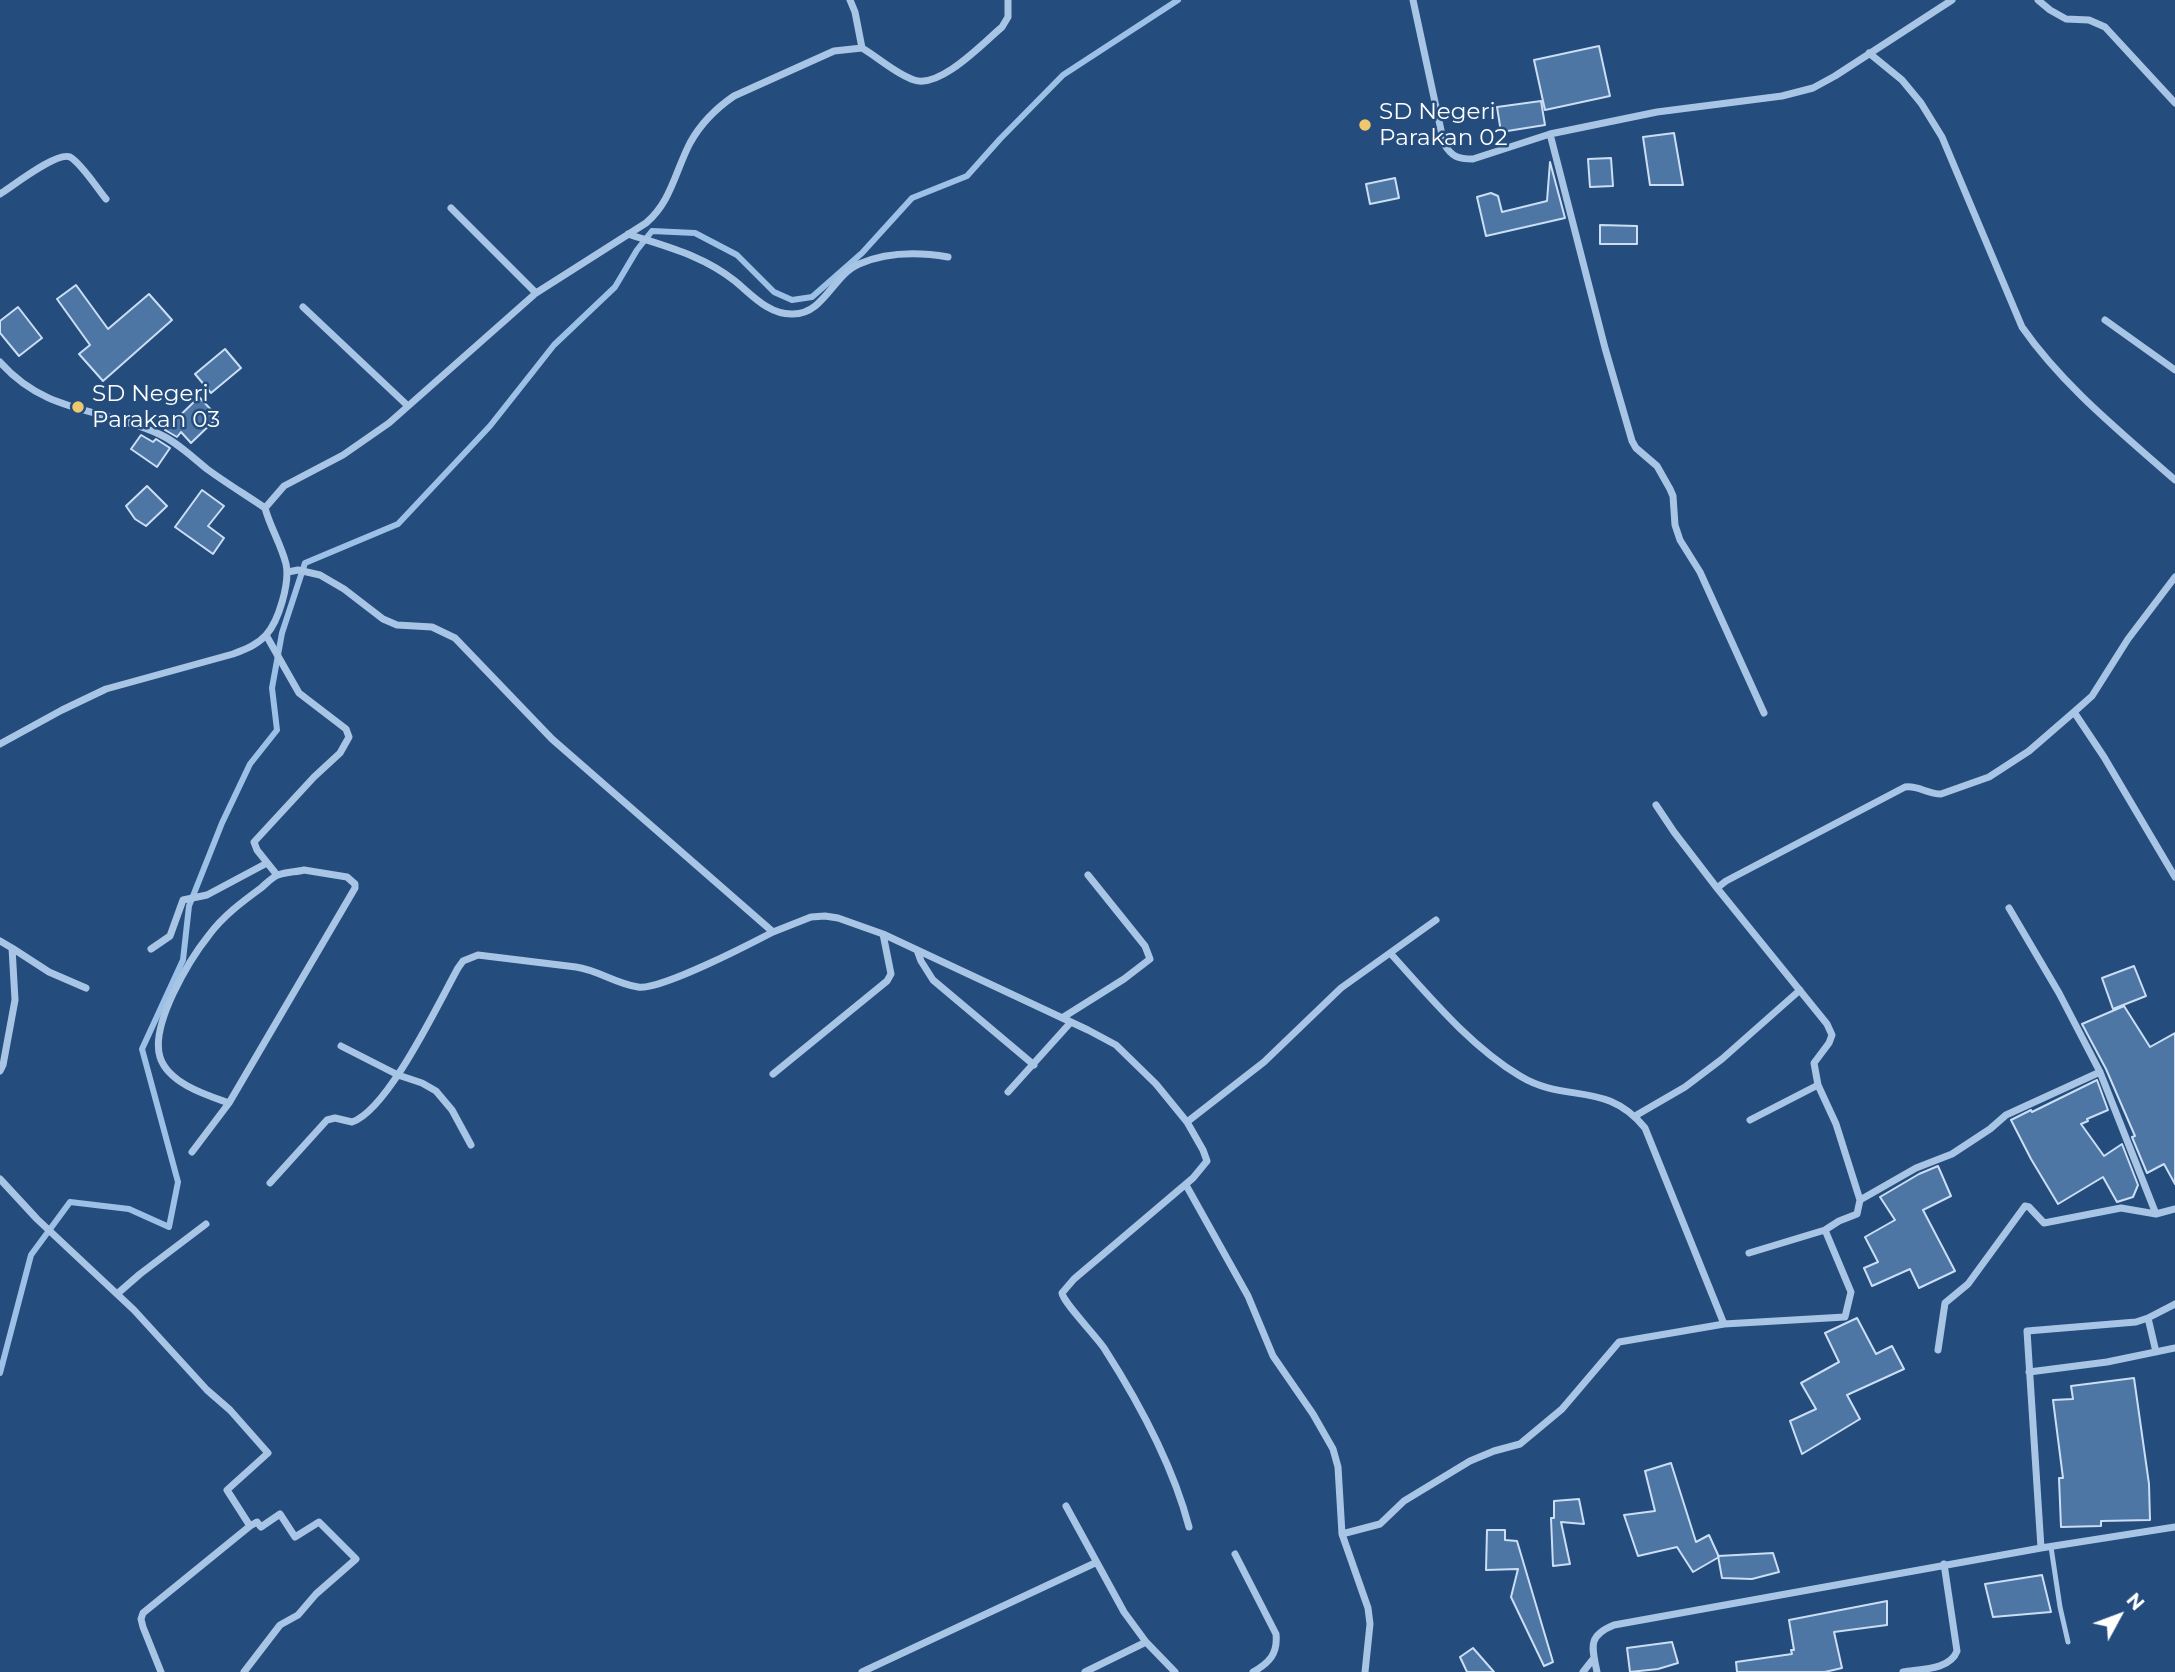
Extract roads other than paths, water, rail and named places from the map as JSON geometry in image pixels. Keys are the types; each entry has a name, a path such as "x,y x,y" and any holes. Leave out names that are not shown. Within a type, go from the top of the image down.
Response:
{"street":[{"path":"849,0 855,12 862,48"},
{"path":"265,508 284,486 343,455 389,423 536,293 633,236 658,213 690,144 707,117 722,104 810,60 834,51 862,48 917,82 938,79 1002,27 1008,17 1008,0"},
{"path":"1413,0 1441,134 1451,155 1461,159 1473,159 1550,134 1657,112 1813,88 1952,0"},
{"path":"2038,0 2066,19 2089,20 2105,27 2175,103"},
{"path":"1869,53 1902,80 1921,103 1942,137 2022,327 2035,346 2115,427 2175,480"},
{"path":"1550,134 1605,348 1632,440 1636,448 1662,473 1673,496 1675,525 1680,540 1700,572 1764,713"},
{"path":"0,194 53,159 64,155 73,158 106,198"},
{"path":"451,208 536,293"},
{"path":"633,236 701,258 777,313 806,313 858,264 907,253 948,257"},
{"path":"303,307 408,406"},
{"path":"2105,320 2175,370"},
{"path":"0,362 28,389 57,402 142,426 163,435 265,508 288,572 284,595 273,624 266,635 251,647 106,690 0,744"},
{"path":"288,572 298,570 320,575 344,589 383,619 397,625 432,627 455,638 545,733 773,932"},
{"path":"1717,888 1905,787 1914,786 1933,794 1941,794 1989,777 2029,751 2092,696 2128,639 2175,577"},
{"path":"266,635 299,693 346,729 349,737 340,753 257,837 254,846 277,875"},
{"path":"2074,712 2175,877"},
{"path":"1656,804 1717,888 1827,1024 1832,1035 1814,1063 1818,1085 1836,1124 1860,1200 1857,1214 1825,1230 1749,1253"},
{"path":"151,948 170,936 183,900 207,895 267,863"},
{"path":"192,1152 229,1103 355,888 347,877 304,870 277,875 240,903 208,935 183,977 159,1030 159,1057 170,1074 200,1092 229,1103"},
{"path":"1062,1018 1124,979 1150,959 1145,946 1088,875"},
{"path":"2009,908 2059,993 2099,1072 2156,1214"},
{"path":"270,1183 327,1120 335,1118 352,1122 360,1119 377,1102 398,1075 458,968 469,958 478,955 592,969 628,985 649,987 736,952 773,932 811,917 825,916 859,924 1115,1045 1148,1075 1187,1122 1207,1161 1202,1169 1074,1279 1062,1293 1063,1299 1082,1318 1103,1348 1134,1399 1179,1491 1189,1527"},
{"path":"1187,1122 1282,1047 1341,988 1436,920"},
{"path":"773,1074 887,981 891,974 883,934"},
{"path":"0,941 49,972 86,988"},
{"path":"0,1071 15,1000 12,948"},
{"path":"918,950 921,961 933,980 1034,1065"},
{"path":"1391,954 1467,1034 1518,1075 1540,1087 1596,1096 1617,1103 1635,1116 1645,1128 1724,1324"},
{"path":"1635,1116 1685,1087 1722,1059 1800,990"},
{"path":"1008,1092 1071,1022"},
{"path":"341,1046 436,1091 452,1110 471,1145"},
{"path":"1860,1200 1916,1168 1952,1154 2006,1115 2099,1072"},
{"path":"1749,1120 1818,1085"},
{"path":"0,1179 37,1219 117,1294 268,1453 226,1490 250,1526"},
{"path":"1186,1185 1248,1296 1273,1356 1313,1413 1333,1449 1338,1467 1342,1534 1368,1608 1370,1625 1365,1672"},
{"path":"1938,1350 1945,1303 1968,1284 2025,1206 2044,1223 2121,1208 2156,1214 2175,1209"},
{"path":"117,1294 206,1224"},
{"path":"1342,1534 1380,1524 1404,1501 1470,1461 1520,1444 1562,1409 1619,1342 1724,1324 1845,1317 1851,1292 1825,1230"},
{"path":"2041,1548 2027,1331 2136,1322 2175,1304"},
{"path":"2148,1318 2156,1352"},
{"path":"2029,1372 2107,1362 2175,1348"},
{"path":"1066,1506 1124,1612 1146,1642 1175,1672"},
{"path":"161,1672 143,1627 143,1613 257,1522 261,1527 280,1514 295,1537 319,1522 356,1559 316,1594 298,1615 280,1625 244,1672"},
{"path":"1597,1672 1592,1650 1594,1639 1602,1630 1614,1625 1944,1564 2175,1527"},
{"path":"1235,1554 1276,1634 1275,1654 1253,1672"},
{"path":"862,1672 1095,1563"},
{"path":"1903,1672 1945,1664 1955,1657 1957,1651 1944,1564"},
{"path":"1085,1672 1146,1642"},
{"path":"1583,1672 1594,1658"}],"lane":[{"path":"2051,1547 2068,1642"}],"waterway":[{"path":"0,1373 31,1255 70,1202 129,1209 169,1227 178,1182 142,1049 183,960 189,906 222,823 250,764 277,730 272,688 282,633 305,563 398,524 490,426 554,345 615,287 652,231 695,233 737,255 774,292 792,300 812,297 862,253 912,198 967,176 1063,75 1178,0"}],"place":[{"name":"SD Negeri Parakan 02","path":"1365,125"},
{"name":"SD Negeri Parakan 03","path":"78,407"}]}
